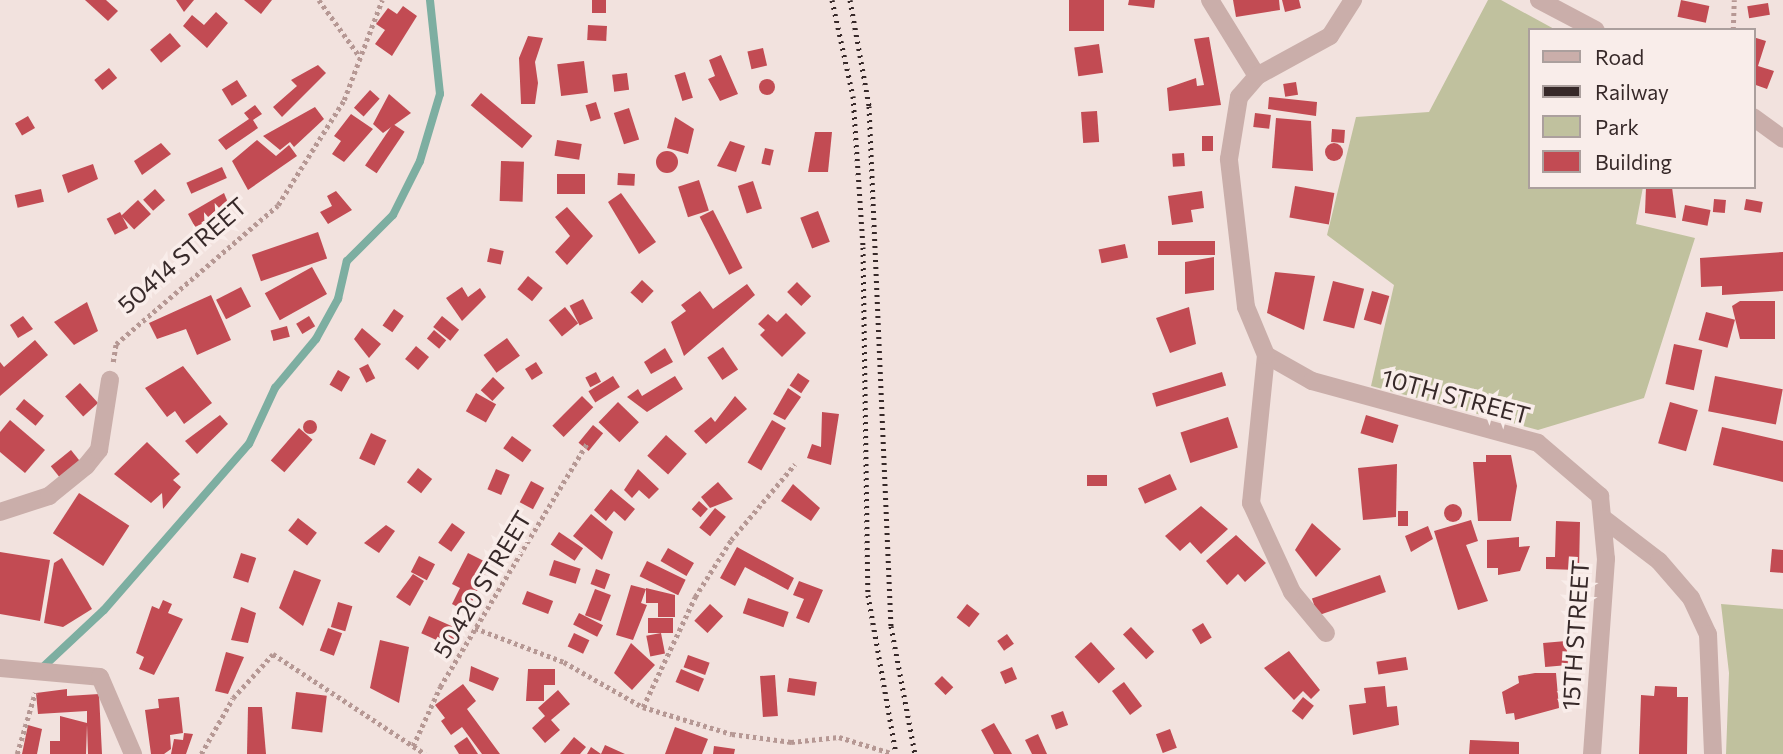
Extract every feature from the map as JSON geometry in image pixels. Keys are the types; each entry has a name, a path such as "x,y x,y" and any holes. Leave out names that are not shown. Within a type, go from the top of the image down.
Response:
{"street":[{"path":"1210,0 1257,76"},
{"path":"1326,633 1292,592 1251,503 1265,355 1246,307 1229,159 1239,97 1257,76 1330,36 1353,0"},
{"path":"1539,0 1592,28"},
{"path":"1755,118 1783,139"},
{"name":"10TH STREET","path":"1265,355 1312,381 1538,443 1600,496 1604,519"},
{"path":"0,512 49,496 86,466 99,450 110,380"},
{"path":"1604,519 1660,561 1691,598 1708,634 1713,754"},
{"name":"15TH STREET","path":"1592,754 1604,519"},
{"path":"0,668 41,672 73,671 106,682 133,754"}],"path":[{"path":"319,0 358,55"},
{"name":"50414 STREET","path":"110,380 116,345 278,205 344,100 358,55 382,0"},
{"path":"1733,28 1734,0"},
{"name":"50420 STREET","path":"413,746 475,628 587,443"},
{"path":"643,707 695,597 731,540 795,464"},
{"path":"475,628 564,662 643,707 732,734 791,742 839,737 891,753"},
{"path":"201,754 233,698 273,654 425,754"},
{"path":"17,754 41,672"}],"green space":[{"path":"1488,0 1501,0 1552,28 1528,28 1528,189 1643,189 1636,224 1695,238 1644,398 1538,430 1371,386 1394,285 1327,235 1356,117 1429,112"},
{"path":"1721,604 1783,609 1783,754 1726,754 1729,673"}],"building":[{"path":"85,0 106,0 118,11 108,21"},
{"path":"176,0 194,0 184,12"},
{"path":"244,0 272,0 261,14"},
{"path":"592,0 606,0 606,13 592,13"},
{"path":"1069,0 1104,0 1104,31 1069,31"},
{"path":"1129,0 1155,0 1154,8 1128,5"},
{"path":"1233,0 1279,0 1280,10 1236,17"},
{"path":"1282,0 1299,0 1301,8 1285,12"},
{"path":"1681,0 1709,6 1706,23 1677,17"},
{"path":"1768,3 1770,15 1749,18 1747,6"},
{"path":"403,6 417,16 392,56 375,44 385,30 376,24 388,8 397,14"},
{"path":"216,12 228,23 207,48 183,26 192,15 204,25"},
{"path":"588,25 607,26 606,41 587,40"},
{"path":"170,33 181,46 161,63 150,50"},
{"path":"528,36 543,38 535,62 538,83 535,104 521,104 519,58"},
{"path":"1209,37 1221,105 1169,111 1167,88 1196,78 1197,86 1204,85 1194,39"},
{"path":"1755,38 1766,41 1758,66 1774,71 1767,89 1755,85"},
{"path":"1099,44 1103,73 1078,76 1074,47"},
{"path":"763,48 767,66 751,69 747,52"},
{"path":"721,55 738,94 720,101 708,79 715,76 709,60"},
{"path":"584,61 588,93 561,96 557,64"},
{"path":"318,65 326,73 282,117 273,107 297,86 291,80"},
{"path":"109,68 117,78 102,90 94,80"},
{"path":"685,72 693,98 682,101 674,75"},
{"path":"627,73 629,90 614,92 612,75"},
{"path":"767,79 773,81 773,93 767,95 761,93 759,87 761,81"},
{"path":"237,80 247,96 232,106 222,90"},
{"path":"1296,82 1298,95 1285,97 1283,84"},
{"path":"370,90 380,99 364,117 354,108"},
{"path":"481,93 532,136 522,148 471,105"},
{"path":"389,94 411,113 383,133 373,124"},
{"path":"1269,97 1317,102 1316,116 1268,109"},
{"path":"596,102 601,118 590,121 585,105"},
{"path":"255,105 262,114 253,120 258,128 226,150 218,140 249,119 244,113"},
{"path":"315,107 324,119 294,147 290,142 280,150 263,136"},
{"path":"629,108 639,139 624,144 614,113"},
{"path":"1097,111 1099,142 1083,143 1081,112"},
{"path":"1255,113 1271,115 1269,129 1253,127"},
{"path":"351,114 373,129 344,162 332,154 341,141 334,136"},
{"path":"28,116 35,128 22,136 15,124"},
{"path":"675,117 694,129 688,154 667,148"},
{"path":"1276,118 1311,121 1313,171 1272,168"},
{"path":"393,124 405,132 377,173 365,165"},
{"path":"1332,129 1345,130 1344,143 1331,142"},
{"path":"815,132 832,132 828,172 808,172"},
{"path":"1202,136 1213,136 1213,151 1202,151"},
{"path":"257,140 276,156 289,145 297,156 248,190 232,161"},
{"path":"557,140 582,144 579,160 554,156"},
{"path":"730,141 745,146 736,172 717,166"},
{"path":"161,143 171,154 142,175 134,161"},
{"path":"1334,143 1340,146 1343,152 1340,158 1334,161 1328,158 1325,152 1328,146"},
{"path":"765,148 774,150 770,166 761,164"},
{"path":"667,151 675,154 678,162 675,170 667,173 659,170 656,162 659,154"},
{"path":"1184,153 1185,166 1173,167 1172,154"},
{"path":"501,161 524,162 523,202 500,201"},
{"path":"93,164 98,179 68,193 62,175"},
{"path":"222,167 227,178 191,194 186,183"},
{"path":"618,173 635,174 634,186 617,185"},
{"path":"557,174 585,174 585,194 557,194"},
{"path":"699,180 709,210 688,217 678,187"},
{"path":"753,181 762,209 747,214 738,186"},
{"path":"1295,186 1334,193 1329,224 1289,218"},
{"path":"41,189 44,202 18,208 15,195"},
{"path":"155,189 165,200 153,211 143,200"},
{"path":"1646,189 1672,189 1676,218 1645,213"},
{"path":"336,191 352,210 328,224 320,212 332,206 327,196"},
{"path":"1202,191 1204,208 1191,210 1193,222 1172,225 1168,196"},
{"path":"224,193 231,210 195,227 188,214"},
{"path":"621,193 656,242 639,254 608,202"},
{"path":"1714,199 1726,200 1725,213 1713,212"},
{"path":"1746,199 1763,202 1761,213 1744,210"},
{"path":"138,200 151,214 134,230 121,216"},
{"path":"1685,205 1711,210 1707,226 1682,221"},
{"path":"567,207 593,236 567,265 555,252 570,236 555,217"},
{"path":"713,210 743,268 729,275 700,217"},
{"path":"818,211 830,242 812,249 800,218"},
{"path":"120,212 128,228 115,235 107,219"},
{"path":"318,232 327,258 261,281 252,255"},
{"path":"1158,241 1215,241 1215,255 1158,255"},
{"path":"1125,244 1128,258 1102,263 1099,250"},
{"path":"490,248 504,251 501,265 487,262"},
{"path":"1783,252 1783,291 1722,295 1722,286 1701,287 1700,258"},
{"path":"1214,257 1214,290 1185,294 1185,262"},
{"path":"312,267 327,294 280,320 265,293"},
{"path":"1275,272 1315,276 1304,330 1267,313"},
{"path":"528,276 543,288 532,301 517,289"},
{"path":"642,280 654,291 642,303 630,292"},
{"path":"1333,281 1364,289 1354,329 1323,321"},
{"path":"797,282 811,296 801,306 787,292"},
{"path":"747,284 755,295 684,356 671,322 686,311 681,305 700,291 713,309"},
{"path":"241,287 251,307 226,319 216,300"},
{"path":"462,287 468,297 480,288 486,297 462,321 446,298"},
{"path":"1372,291 1389,296 1381,325 1364,320"},
{"path":"211,295 231,340 197,355 186,329 157,339 149,323"},
{"path":"583,299 593,319 580,325 570,306"},
{"path":"1740,301 1775,301 1775,339 1740,339 1732,306"},
{"path":"87,302 98,331 74,345 54,322"},
{"path":"565,307 578,323 562,337 549,320"},
{"path":"1189,307 1196,344 1170,353 1156,318"},
{"path":"394,309 404,316 392,332 383,325"},
{"path":"1706,312 1735,320 1727,348 1698,340"},
{"path":"786,313 806,333 782,357 760,335 765,330 758,324 768,314 777,322"},
{"path":"23,316 33,329 18,338 10,325"},
{"path":"309,316 315,326 302,334 296,324"},
{"path":"442,316 459,330 450,341 433,327"},
{"path":"287,326 290,337 273,341 271,330"},
{"path":"362,328 381,344 369,358 354,339"},
{"path":"434,330 446,340 439,349 427,338"},
{"path":"507,338 520,356 496,373 484,355"},
{"path":"35,340 48,355 0,396 0,362 4,367"},
{"path":"1674,344 1702,350 1694,390 1665,384"},
{"path":"416,346 429,357 418,370 405,359"},
{"path":"723,347 738,369 722,380 707,358"},
{"path":"665,348 673,362 651,374 644,362"},
{"path":"536,362 543,373 532,380 525,369"},
{"path":"368,364 375,378 366,383 359,369"},
{"path":"183,366 212,403 184,424 175,411 167,417 145,388"},
{"path":"338,370 350,377 342,392 330,385"},
{"path":"596,372 601,382 590,387 585,377"},
{"path":"1222,372 1226,385 1156,407 1152,393"},
{"path":"798,373 810,381 801,393 790,385"},
{"path":"613,376 620,387 595,402 588,391"},
{"path":"675,376 683,389 647,412 627,397 638,389 642,396"},
{"path":"1715,376 1783,389 1776,425 1708,411"},
{"path":"493,377 505,388 492,401 481,390"},
{"path":"80,383 98,403 83,416 65,396"},
{"path":"788,388 801,397 785,420 773,414"},
{"path":"476,393 496,404 486,423 466,411"},
{"path":"582,396 593,407 564,437 552,426"},
{"path":"735,396 747,409 706,444 694,431 711,417 715,422"},
{"path":"24,399 44,416 36,426 16,409"},
{"path":"618,402 639,422 619,442 599,422"},
{"path":"1670,402 1698,410 1686,451 1658,443"},
{"path":"822,412 839,414 831,465 807,458 812,444 821,447"},
{"path":"220,415 228,424 197,454 185,441"},
{"path":"1366,415 1399,425 1393,443 1360,433"},
{"path":"1228,417 1238,447 1190,463 1180,432"},
{"path":"10,420 45,450 25,473 0,452 0,432"},
{"path":"307,420 313,420 317,427 313,434 307,434 303,430 303,424"},
{"path":"772,420 786,428 761,470 748,462"},
{"path":"593,425 603,433 589,451 579,443"},
{"path":"1722,427 1783,441 1783,482 1713,465"},
{"path":"299,428 313,440 284,472 271,460"},
{"path":"371,433 386,440 375,466 359,458"},
{"path":"666,435 687,454 668,475 647,456"},
{"path":"512,436 531,450 523,462 503,448"},
{"path":"147,442 180,474 173,480 181,487 163,509 162,493 151,503 114,474"},
{"path":"71,450 80,461 60,477 51,466"},
{"path":"1486,455 1511,455 1517,486 1511,521 1478,521 1473,462 1486,462"},
{"path":"1397,464 1396,517 1363,520 1358,468"},
{"path":"418,468 432,479 421,493 407,482"},
{"path":"496,469 510,475 501,495 487,489"},
{"path":"638,469 659,489 649,499 639,490 632,498 624,490"},
{"path":"1170,474 1177,490 1145,504 1138,488"},
{"path":"1087,475 1107,475 1107,486 1087,486"},
{"path":"531,481 544,488 533,509 520,502"},
{"path":"718,482 733,499 710,508 701,497"},
{"path":"793,484 820,508 811,521 781,501"},
{"path":"611,489 635,509 625,521 614,511 606,521 594,510"},
{"path":"79,493 129,526 103,566 53,533"},
{"path":"699,501 708,509 701,517 692,509"},
{"path":"1453,504 1459,507 1462,513 1459,519 1453,522 1447,519 1444,513 1447,507"},
{"path":"1201,506 1228,529 1201,554 1190,542 1180,551 1165,536"},
{"path":"715,508 726,517 710,536 699,527"},
{"path":"1398,511 1408,511 1408,526 1398,526"},
{"path":"591,514 613,532 602,560 573,536"},
{"path":"298,518 317,533 307,545 288,531"},
{"path":"1471,520 1478,541 1466,545 1488,601 1458,610 1434,531"},
{"path":"1556,521 1580,522 1579,570 1546,569 1546,557 1555,557"},
{"path":"452,523 465,532 451,552 438,543"},
{"path":"1312,523 1341,549 1316,577 1295,550"},
{"path":"386,525 395,531 379,553 364,543"},
{"path":"1428,526 1433,539 1411,552 1405,536"},
{"path":"559,532 583,548 575,561 551,544"},
{"path":"1236,535 1266,563 1245,582 1238,574 1227,585 1206,561"},
{"path":"1519,537 1519,547 1530,546 1520,571 1498,575 1498,568 1487,568 1487,540"},
{"path":"737,547 794,578 788,590 745,567 735,586 720,578"},
{"path":"668,548 694,563 686,576 660,561"},
{"path":"1772,549 1783,550 1783,573 1770,572"},
{"path":"0,552 50,560 40,621 0,614"},
{"path":"241,553 256,558 248,583 233,578"},
{"path":"468,553 490,564 467,612 452,604 460,588 452,584"},
{"path":"419,556 435,564 427,580 411,572"},
{"path":"62,558 92,609 63,627 44,623 54,563"},
{"path":"554,560 581,569 576,584 549,575"},
{"path":"647,561 686,580 678,595 640,576"},
{"path":"596,569 610,574 605,589 591,584"},
{"path":"294,570 321,580 303,626 279,608"},
{"path":"413,574 424,581 410,606 396,597"},
{"path":"1380,575 1386,592 1318,615 1312,598"},
{"path":"799,581 823,590 809,623 796,618 804,599 793,595"},
{"path":"631,585 646,589 641,603 647,605 633,640 616,635"},
{"path":"646,588 675,595 675,617 658,617 658,603 646,603"},
{"path":"595,589 611,595 601,621 585,615"},
{"path":"527,591 553,601 548,614 522,604"},
{"path":"748,598 789,612 783,627 743,613"},
{"path":"163,600 172,604 168,613 183,619 154,675 139,669 144,657 136,653 152,606 159,609"},
{"path":"338,602 352,606 345,631 331,627"},
{"path":"710,604 723,616 707,633 694,621"},
{"path":"967,604 980,614 969,627 957,617"},
{"path":"241,607 256,613 248,643 231,640"},
{"path":"579,613 603,625 597,637 573,625"},
{"path":"429,616 458,629 451,646 421,633"},
{"path":"648,618 673,618 673,633 648,633"},
{"path":"1203,623 1212,638 1201,644 1192,630"},
{"path":"1131,627 1154,652 1146,659 1123,635"},
{"path":"328,628 342,633 334,656 320,651"},
{"path":"574,633 589,640 583,654 568,647"},
{"path":"661,633 665,654 650,656 646,636"},
{"path":"1007,634 1014,644 1004,651 997,641"},
{"path":"380,640 409,647 399,703 370,688"},
{"path":"1566,641 1568,665 1545,667 1543,643"},
{"path":"1091,642 1115,669 1099,683 1075,657"},
{"path":"631,643 655,665 632,690 614,673"},
{"path":"1289,651 1320,690 1311,699 1303,691 1294,700 1264,668"},
{"path":"226,652 244,657 228,694 215,691"},
{"path":"688,655 710,663 705,675 684,667"},
{"path":"1406,657 1408,670 1378,675 1376,662"},
{"path":"471,666 499,678 493,691 469,681"},
{"path":"1012,667 1017,679 1005,684 1000,672"},
{"path":"528,669 555,669 555,685 544,685 544,701 526,701"},
{"path":"681,669 704,679 699,692 676,682"},
{"path":"1556,673 1559,708 1515,720 1514,713 1506,714 1502,692 1519,683 1518,676"},
{"path":"775,675 778,716 763,717 760,676"},
{"path":"942,676 953,687 946,695 934,684"},
{"path":"789,678 817,682 815,696 787,692"},
{"path":"1124,682 1142,706 1130,715 1112,691"},
{"path":"463,684 476,701 467,709 500,754 482,754 462,727 451,735 441,721 445,718 435,705"},
{"path":"1385,686 1387,707 1397,706 1399,725 1353,735 1349,705 1366,703 1364,688"},
{"path":"1655,686 1677,687 1677,697 1688,697 1687,754 1639,754 1641,695 1654,696"},
{"path":"67,689 67,696 99,694 102,754 88,754 87,725 86,754 50,754 50,741 60,741 60,716 87,723 87,711 38,714 36,693"},
{"path":"558,690 570,704 551,720 560,730 545,743 532,728 545,716 538,708"},
{"path":"296,692 327,696 322,733 291,729"},
{"path":"179,697 183,733 170,735 171,749 164,754 151,754 145,710 159,708 158,699"},
{"path":"1303,697 1314,706 1303,720 1292,711"},
{"path":"248,707 262,707 266,754 247,754"},
{"path":"1063,711 1068,725 1056,730 1051,715"},
{"path":"994,723 1012,754 994,754 981,730"},
{"path":"28,725 42,729 37,754 22,754"},
{"path":"675,727 708,739 702,754 665,754"},
{"path":"1170,729 1177,748 1163,753 1156,734"},
{"path":"184,733 193,734 186,754 171,754 174,739 183,740"},
{"path":"1038,734 1047,754 1032,754 1025,740"},
{"path":"467,737 478,754 459,754 454,746"},
{"path":"574,737 586,747 580,754 560,754"},
{"path":"1470,740 1519,742 1519,754 1469,754"},
{"path":"605,745 625,754 601,754"},
{"path":"714,746 735,749 734,754 713,754"},
{"path":"591,747 601,754 587,754"}],"waterway":[{"path":"43,667 104,610 249,444 275,388 316,339 338,299 347,261 393,215 420,161 440,94 430,0"}],"railway":[{"path":"832,0 853,96 863,247 868,595 896,754"},
{"path":"850,0 869,106 891,626 915,754"}]}
